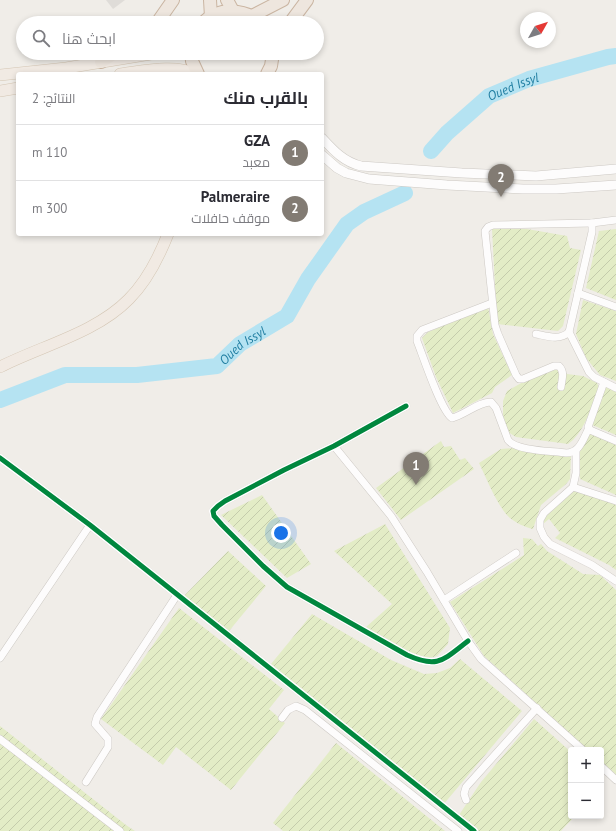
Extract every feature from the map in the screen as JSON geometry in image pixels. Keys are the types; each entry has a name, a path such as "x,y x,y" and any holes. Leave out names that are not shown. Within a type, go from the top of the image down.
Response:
{"highway":[{"path":"162,16 173,0"},
{"path":"208,16 210,0"},
{"path":"227,0 233,11"},
{"path":"260,16 283,0"},
{"path":"295,16 307,0"},
{"path":"214,16 222,12 233,11 243,12 250,16"},
{"path":"192,60 196,72"},
{"path":"269,71 271,60"}],"main road":[{"path":"23,72 113,60"},
{"path":"143,72 178,69 193,72"},
{"path":"0,75 16,73"},
{"path":"0,91 16,88"},
{"path":"0,367 85,329 114,312 140,287 152,269 167,236"}],"street":[{"path":"324,140 333,150 346,160 357,165 372,167 536,176 616,169"},
{"path":"324,157 337,168 346,173 369,179 523,189 556,189 616,185"},
{"path":"561,387 563,374 562,369 559,366 554,366 523,378 519,378 516,375 498,334 492,303 485,231 488,227 493,225 592,223 616,220"},
{"path":"536,334 557,338 566,335 568,332 592,232 592,223"},
{"path":"578,293 616,307"},
{"path":"492,303 422,330 417,336 417,341 448,416 452,418 491,402 496,408 510,444 519,447 566,453 576,451"},
{"path":"568,332 589,372 594,377 616,388"},
{"path":"604,382 588,425 589,428 576,451 576,472 572,487 544,513 540,520 540,528 544,537 550,544 592,565 616,581"},
{"path":"406,406 334,446 221,503 213,510 214,516 287,587 407,655 431,663 441,661 468,641"},
{"path":"589,428 616,441"},
{"path":"334,446 391,516 481,660 580,747"},
{"path":"0,458 90,526 474,831"},
{"path":"572,487 616,501"},
{"path":"0,658 90,526"},
{"path":"444,600 516,553"},
{"path":"86,782 108,747 108,739 95,724 96,717 177,595"},
{"path":"282,718 288,710 296,706 305,710 458,831"},
{"path":"466,800 464,794 466,787 537,708"},
{"path":"0,739 120,831"},
{"path":"604,769 616,780"}],"green space":[{"path":"492,229 527,229 567,236 570,248 581,250 563,326 558,331 497,324"},
{"path":"616,229 616,300 586,288 599,231"},
{"path":"583,300 616,311 616,381 600,375 586,358 576,334"},
{"path":"488,307 493,334 512,375 495,387 492,393 453,413 436,377 422,338 428,332"},
{"path":"560,368 567,374 583,376 597,383 599,388 587,419 578,434 568,444 516,437 508,432 503,415 503,401 507,391 532,377"},
{"path":"608,386 616,389 616,435 590,424 605,388"},
{"path":"589,433 616,444 616,495 580,479 578,454"},
{"path":"441,441 444,447 451,446 460,460 465,458 474,469 401,520 376,488"},
{"path":"515,448 571,454 570,479 541,505 533,529 510,518 501,507 479,463 501,449"},
{"path":"573,487 616,503 616,570 555,538 560,533 549,519 543,524 544,517"},
{"path":"262,495 311,564 287,578 221,515"},
{"path":"385,524 450,628 448,644 437,656 429,658 415,655 366,627 392,604 334,551"},
{"path":"523,538 532,539 538,546 541,544 547,551 583,574 600,575 616,590 616,775 604,764 604,747 585,747 484,656 450,602 524,555"},
{"path":"228,551 266,586 229,631 184,596"},
{"path":"179,608 284,690 269,709 285,723 231,790 176,747 163,765 101,719"},
{"path":"312,614 391,660 424,674 437,673 450,668 460,659 522,711 443,805 271,664"},
{"path":"534,719 568,749 568,819 572,819 561,831 478,831 459,815 481,782"},
{"path":"0,726 126,825 135,831 0,831"},
{"path":"336,743 445,831 283,831 273,823"}],"shaded area":[{"path":"106,0 125,0 113,9"}],"waterway":[{"name":"Oued Issyl","path":"431,151 447,133 489,96 529,79 616,56"},
{"name":"Oued Issyl","path":"0,400 65,375 137,375 217,366 240,344 287,316 308,279 347,224 364,212 405,193"}],"cycle path":[{"path":"406,406 334,446 225,501 213,511 214,516 263,566 287,587 407,655 417,659 433,662 446,657 468,641"},
{"path":"0,458 90,525 474,831"}],"place":[{"name":"Palmeraire","path":"501,197"},
{"name":"GZA","path":"416,485"}]}
